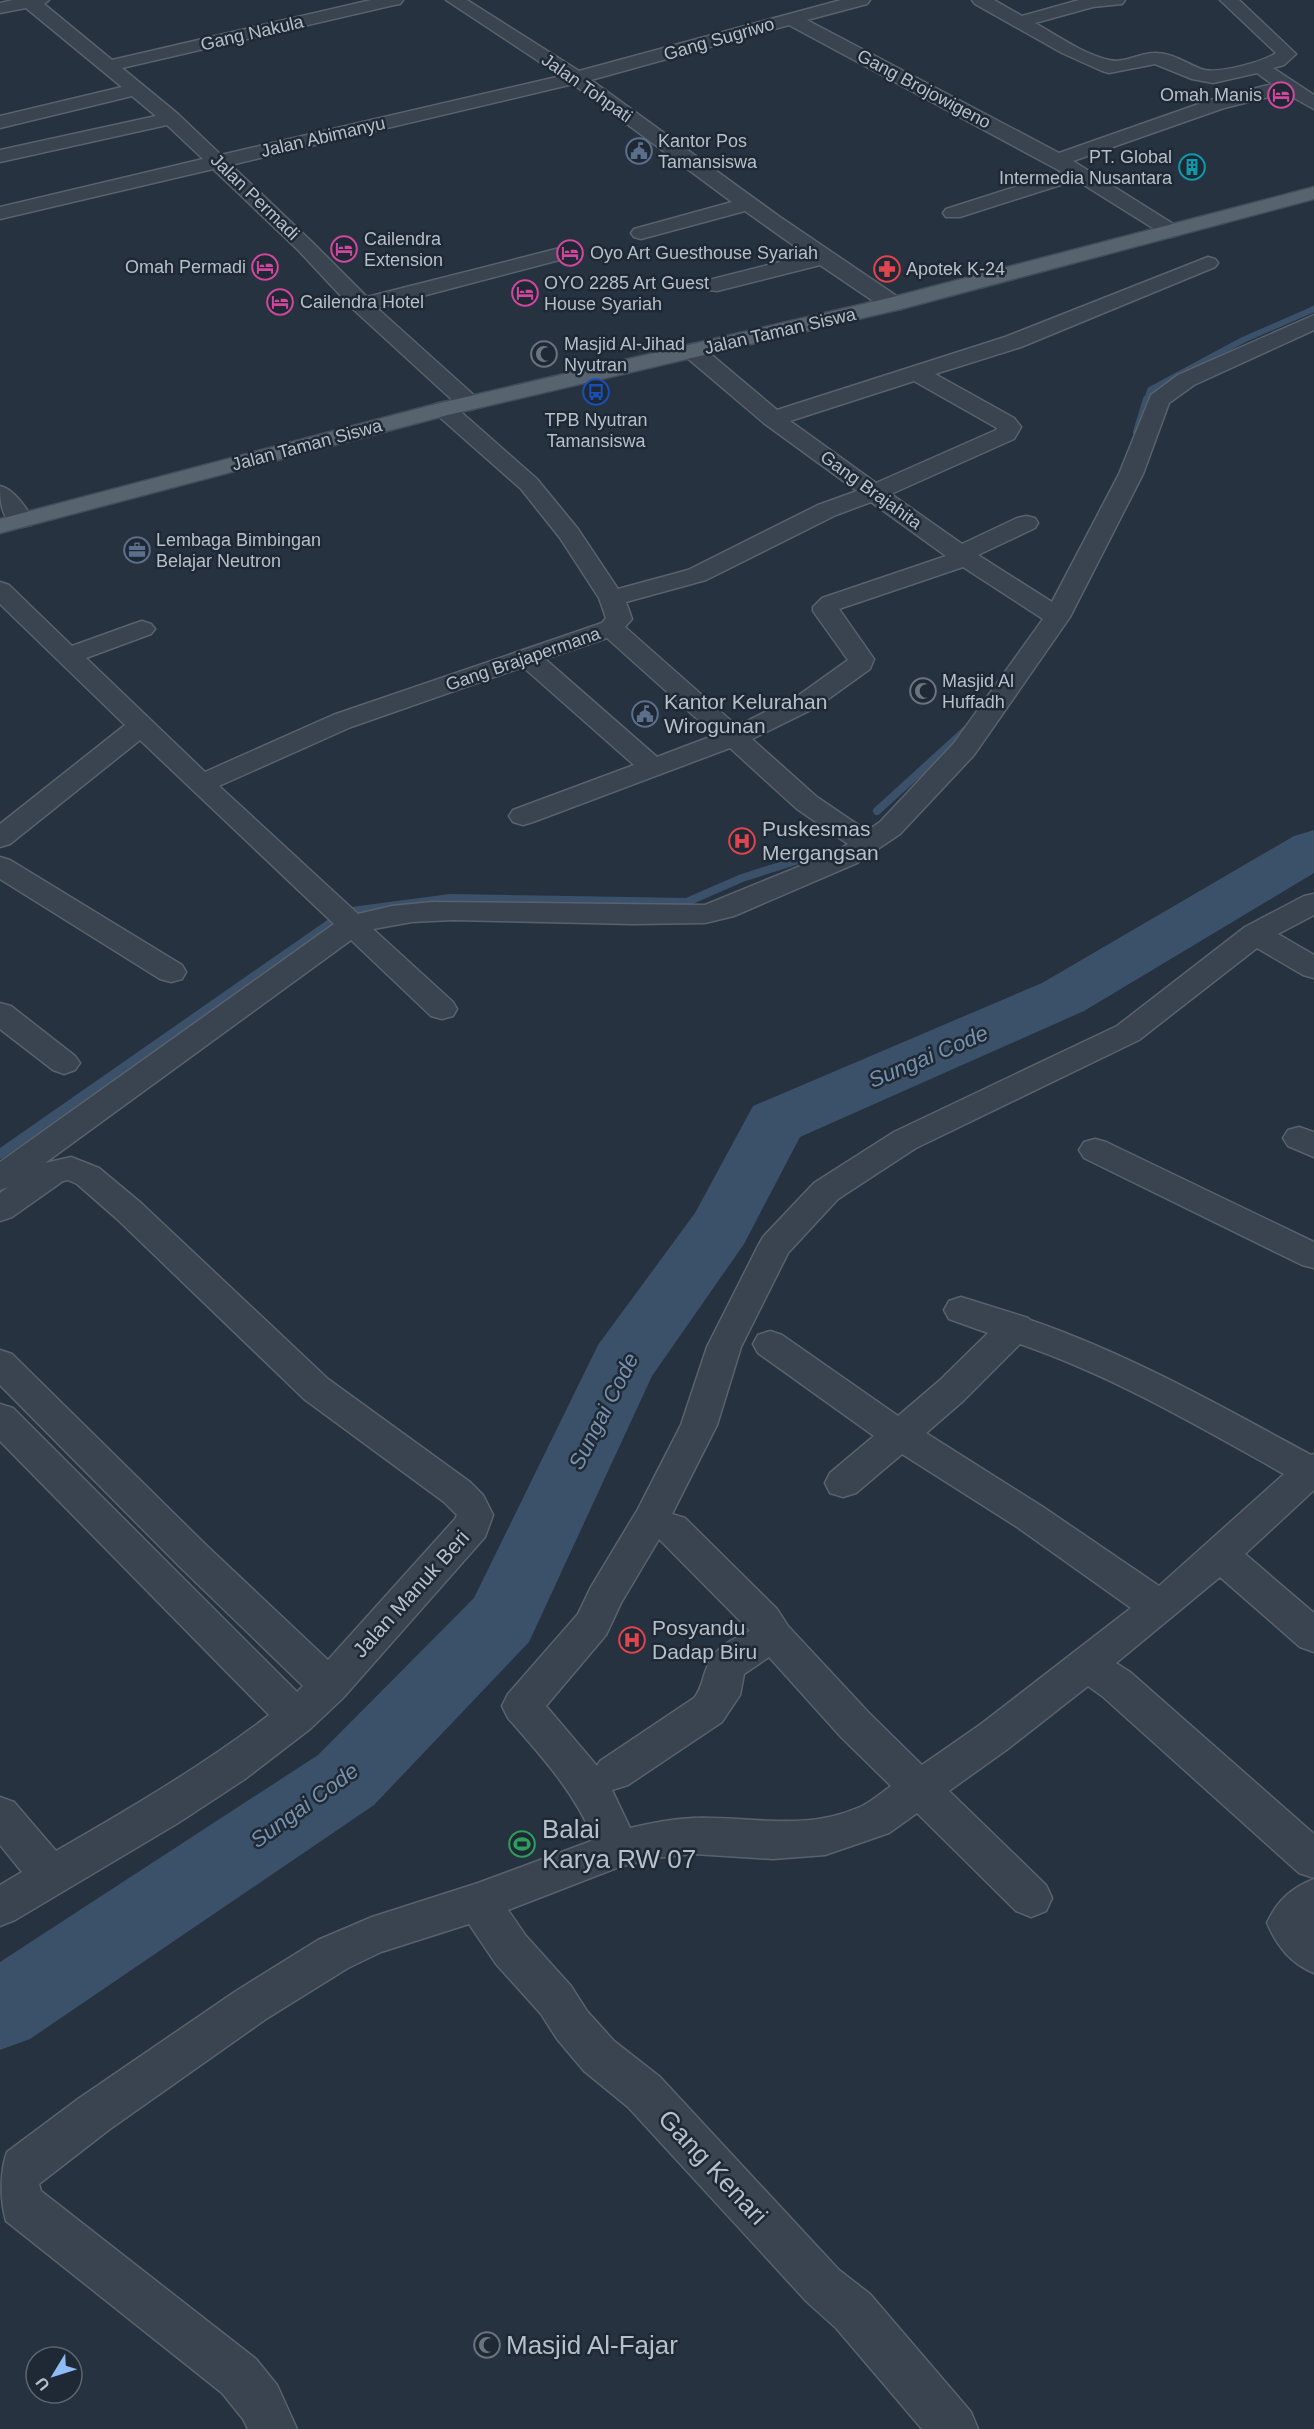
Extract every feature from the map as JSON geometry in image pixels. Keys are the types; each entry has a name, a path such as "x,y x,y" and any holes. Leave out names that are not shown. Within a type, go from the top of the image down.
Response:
{"main road":[{"name":"Jalan Taman Siswa","path":"11,523 444,409 893,304 1314,193"}],"street":[{"name":"Gang Nakula","path":"110,66 394,0"},
{"name":"Jalan Tohpati","path":"455,0 576,78 821,258 893,304"},
{"name":"Gang Brojowigeno","path":"782,0 800,17 1057,160 1171,231"},
{"name":"Gang Sugriwo","path":"576,78 861,0"},
{"path":"981,0 1093,62 1109,67 1155,58 1169,61 1199,75 1213,77 1261,66 1287,54 1229,0"},
{"path":"1020,22 1092,2 1116,0"},
{"name":"Jalan Permadi","path":"35,1 171,118 305,246 362,305 470,403"},
{"path":"0,8 35,1"},
{"path":"1282,49 1304,46"},
{"path":"1261,66 1314,102"},
{"name":"Jalan Abimanyu","path":"0,213 576,78"},
{"path":"1057,160 1217,104 1288,86"},
{"path":"0,122 136,89"},
{"path":"0,156 171,118"},
{"path":"953,213 1078,173"},
{"path":"641,233 746,204"},
{"path":"362,305 560,254"},
{"path":"717,285 821,258"},
{"path":"773,419 1050,328 1208,263"},
{"path":"0,1178 353,925 368,920 416,912 705,914 724,909 847,857 867,844 890,828 964,749 1057,617 1131,474 1159,400 1186,380 1314,322"},
{"name":"Gang Brajahita","path":"693,351 773,419 875,494 963,556 1057,617"},
{"path":"612,598 697,575 827,510 875,494 1003,437 1010,427 916,373"},
{"name":"Gang Brajapermana","path":"201,784 342,721 611,628 619,619 612,598 569,534 529,484 444,409"},
{"path":"0,493 11,523"},
{"path":"523,816 733,738 808,701 861,663 861,659 826,611 826,607 831,603 963,556 1026,523"},
{"path":"0,590 201,784 441,1009"},
{"path":"611,628 807,803 867,844"},
{"path":"68,656 142,629"},
{"path":"527,657 653,768"},
{"path":"0,838 140,726"},
{"path":"0,866 171,972"},
{"path":"618,1849 603,1811 577,1769 522,1707 593,1624 604,1598 651,1519 699,1425 724,1347 775,1246 826,1191 905,1140 1128,1033 1255,934 1314,903"},
{"path":"1255,934 1314,968"},
{"path":"0,1013 64,1062"},
{"path":"1095,1150 1314,1256"},
{"name":"Jalan Manuk Beri","path":"0,1209 52,1173 71,1168 88,1176 145,1226 316,1389 470,1505 475,1515 471,1526 329,1686 297,1717 231,1767 0,1907"},
{"path":"273,2429 260,2402 239,2376 11,2212 15,2181 23,2168 94,2114 251,2004 333,1954 372,1936 478,1902 618,1849 655,1840 694,1836 773,1841 825,1837 875,1820 995,1736 1161,1607 1312,1470 1162,1390 1068,1347 1016,1327 961,1310"},
{"path":"843,1483 951,1392 1016,1327"},
{"path":"771,1344 859,1409 1030,1517 1161,1607"},
{"path":"0,1364 193,1556 329,1686"},
{"path":"0,1418 297,1717"},
{"path":"28,1447 63,1426"},
{"path":"672,1529 764,1620 774,1637 855,1725 1031,1898"},
{"path":"1220,1555 1314,1636"},
{"path":"161,1580 193,1556"},
{"path":"614,1773 708,1710 720,1695 726,1668 731,1662 745,1651 774,1637"},
{"path":"1087,1665 1116,1684 1314,1860"},
{"path":"0,1815 51,1876"},
{"path":"1314,1898 1292,1916 1288,1923 1293,1932 1314,1953"},
{"name":"Gang Kenari","path":"478,1902 511,1950 555,2000 572,2025 599,2056 644,2092 823,2286 853,2311 954,2429"}],"waterway":[{"path":"1147,401 1150,390 1243,340 1314,309"},
{"path":"1137,432 1147,399"},
{"path":"877,811 968,728"},
{"name":"Sungai Code","path":"0,2010 346,1780 502,1620 623,1364 721,1227 776,1122 1063,997 1314,848"},
{"path":"352,911 450,898 687,902 742,878 824,852"},
{"path":"0,1154 336,920"}],"place":[{"name":"Omah Manis","path":"1281,95"},
{"name":"Kantor Pos Tamansiswa","path":"639,151"},
{"name":"PT. Global Intermedia Nusantara","path":"1192,167"},
{"name":"Cailendra Extension","path":"344,249"},
{"name":"Oyo Art Guesthouse Syariah","path":"570,253"},
{"name":"Omah Permadi","path":"265,267"},
{"name":"Apotek K-24","path":"887,269"},
{"name":"OYO 2285 Art Guest House Syariah","path":"525,293"},
{"name":"Cailendra Hotel","path":"280,302"},
{"name":"Masjid Al-Jihad Nyutran","path":"544,354"},
{"name":"TPB Nyutran Tamansiswa","path":"596,392"},
{"name":"Lembaga Bimbingan Belajar Neutron","path":"137,550"},
{"name":"Masjid Al Huffadh","path":"923,691"},
{"name":"Kantor Kelurahan Wirogunan","path":"645,714"},
{"name":"Puskesmas Mergangsan","path":"742,841"},
{"name":"Posyandu Dadap Biru","path":"632,1640"},
{"name":"Balai Karya RW 07","path":"522,1844"},
{"name":"Masjid Al-Fajar","path":"487,2345"}]}
